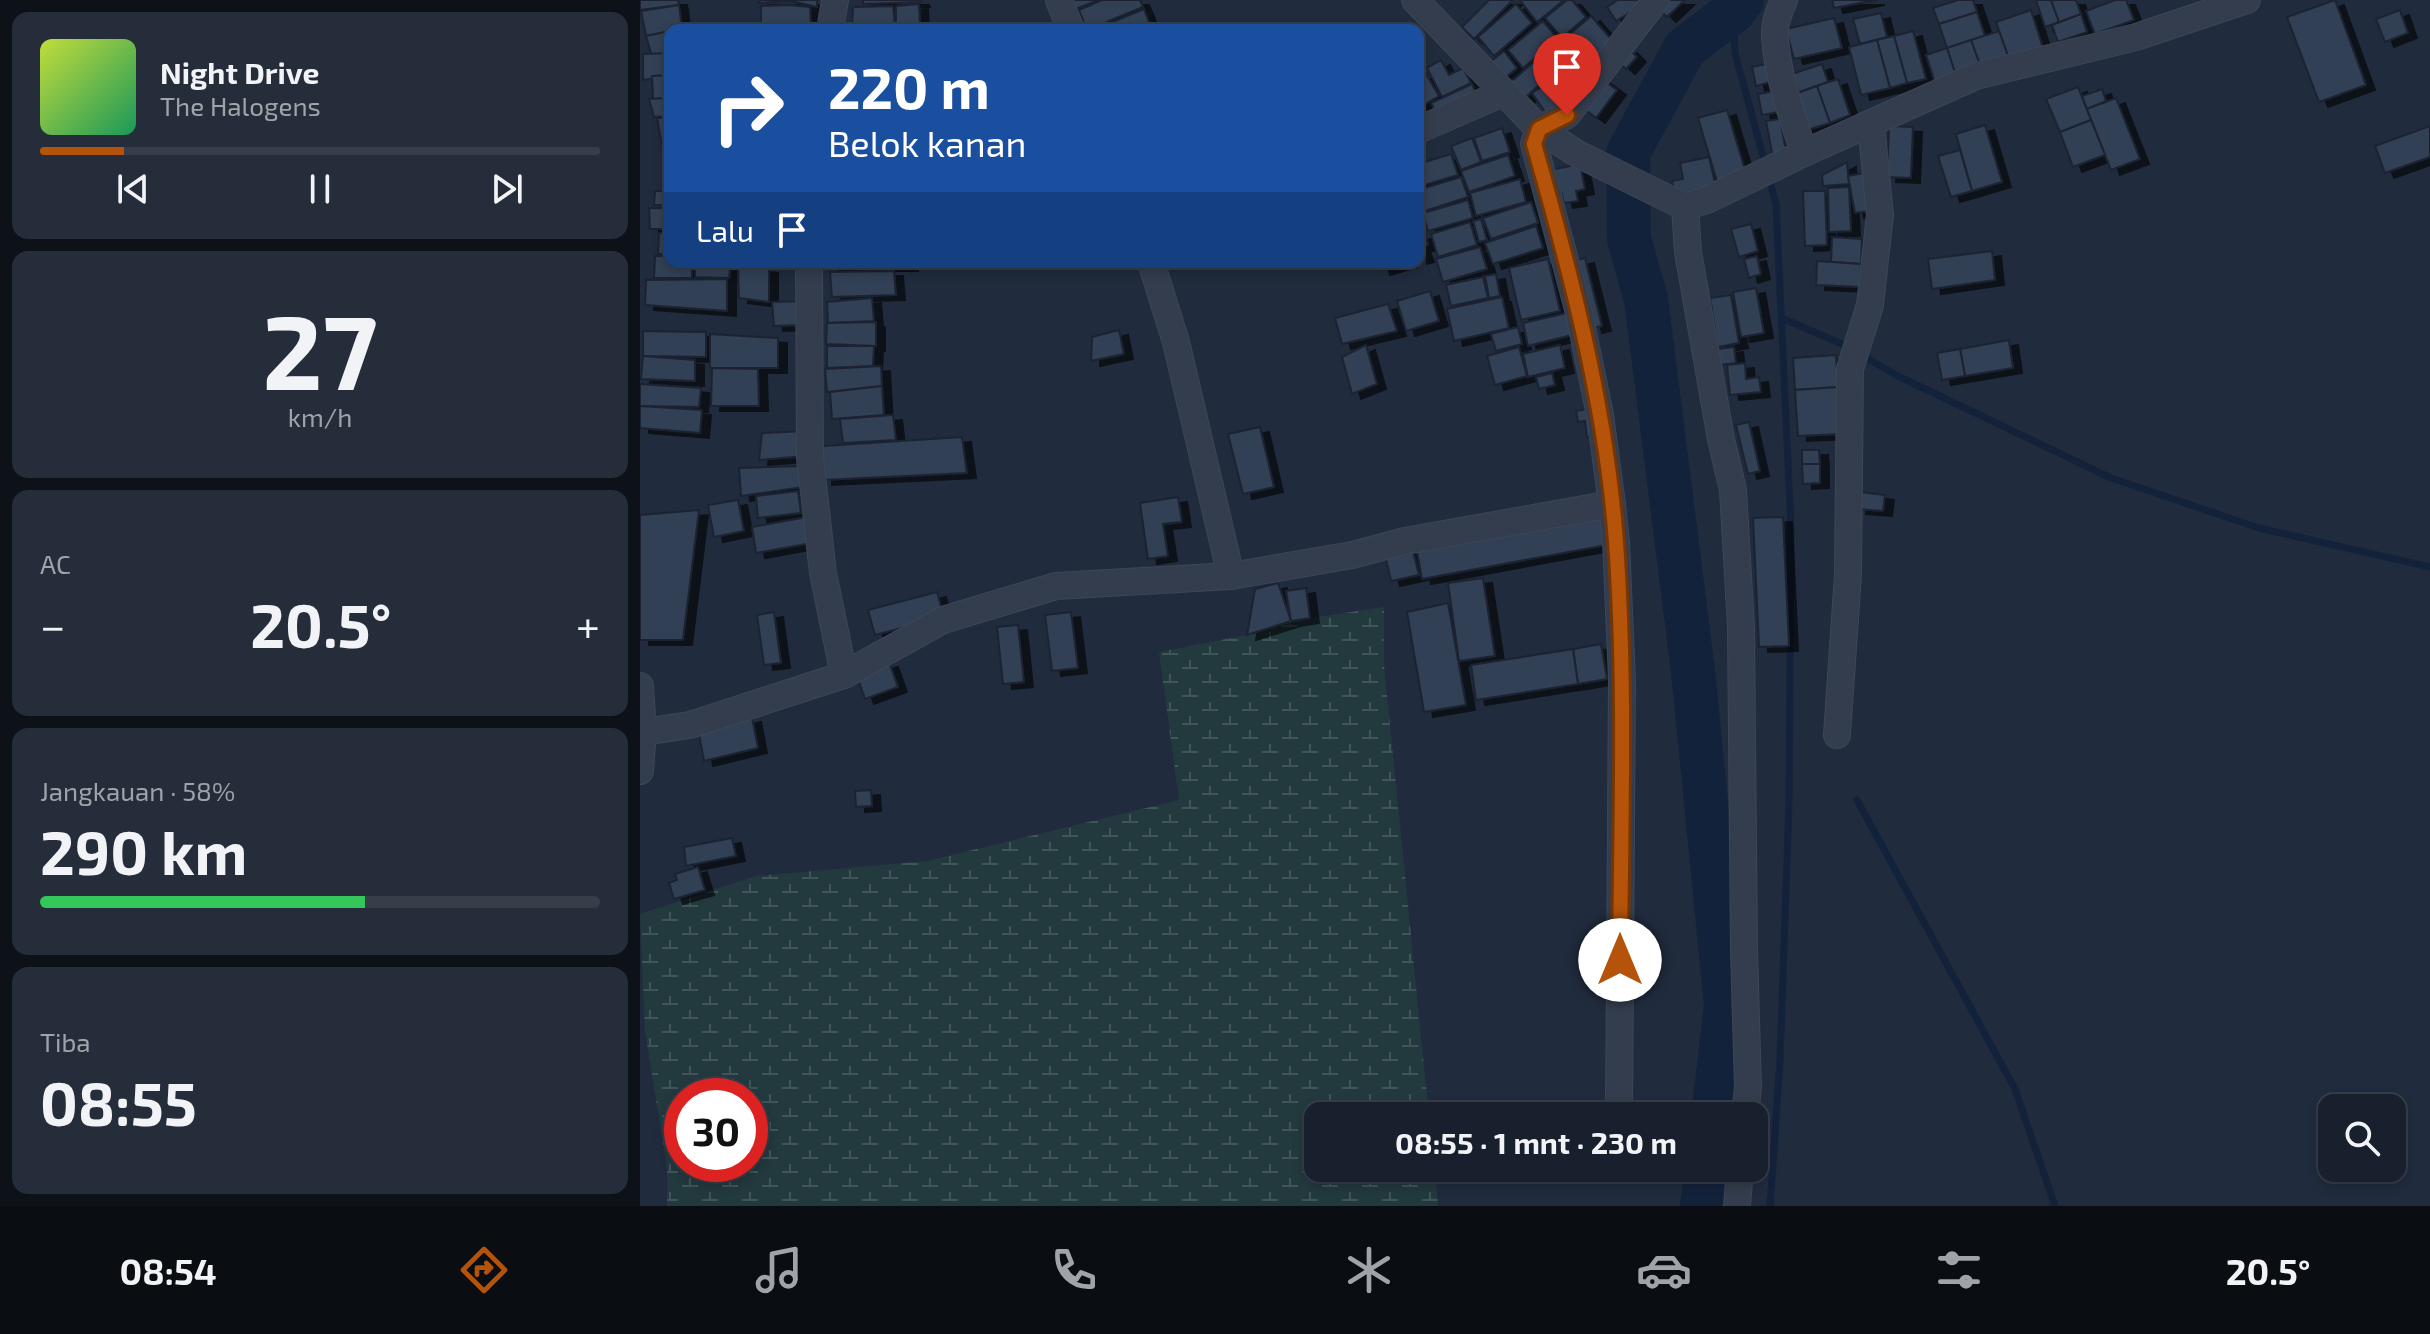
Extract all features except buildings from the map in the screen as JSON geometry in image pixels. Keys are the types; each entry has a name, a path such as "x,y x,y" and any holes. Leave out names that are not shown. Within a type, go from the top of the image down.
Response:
{"street":[{"path":"831,24 835,0"},
{"path":"1059,0 1069,24"},
{"path":"1415,0 1539,129 1576,153 1686,201 1794,158 1976,76 2136,37 2247,0"},
{"path":"1619,1102 1622,680 1616,542 1600,415 1582,328 1534,144 1539,129 1567,115 1656,0"},
{"path":"1784,0 1774,35 1794,158"},
{"path":"1424,127 1505,92"},
{"path":"1837,735 1848,574 1850,369 1870,305 1880,215 1871,124"},
{"path":"1686,201 1688,252 1733,490 1741,627 1746,1102"},
{"path":"809,268 810,458 823,573 844,675"},
{"path":"1153,268 1176,342 1231,576"},
{"path":"643,732 690,725 844,675 943,620 1056,586 1231,576 1612,504"},
{"path":"640,686 643,732 640,771"},
{"path":"1737,1206 1739,1182"}],"green space":[{"path":"1384,607 1384,665 1428,1102 1304,1102 1304,1182 1436,1182 1438,1206 667,1206 667,1182 768,1182 768,1078 664,1078 664,1150 645,1031 640,914 756,876 927,861 1179,800 1159,652 1247,635 1291,621"}],"waterway":[{"path":"1715,1102 1726,1005 1693,671 1646,299 1629,239 1628,153 1685,48 1733,12 1742,0"},
{"path":"1733,12 1735,53 1776,204 1791,527 1789,803 1780,1060 1770,1206"},
{"path":"1782,318 1851,348"},
{"path":"1862,355 1896,375 2111,478 2259,528 2430,567"},
{"path":"1857,800 2015,1089 2055,1206"},
{"path":"1702,1206 1705,1182"}],"route":[{"path":"1567,115 1539,129 1534,144 1573,290 1600,415 1614,523 1622,680 1620,960"}]}
